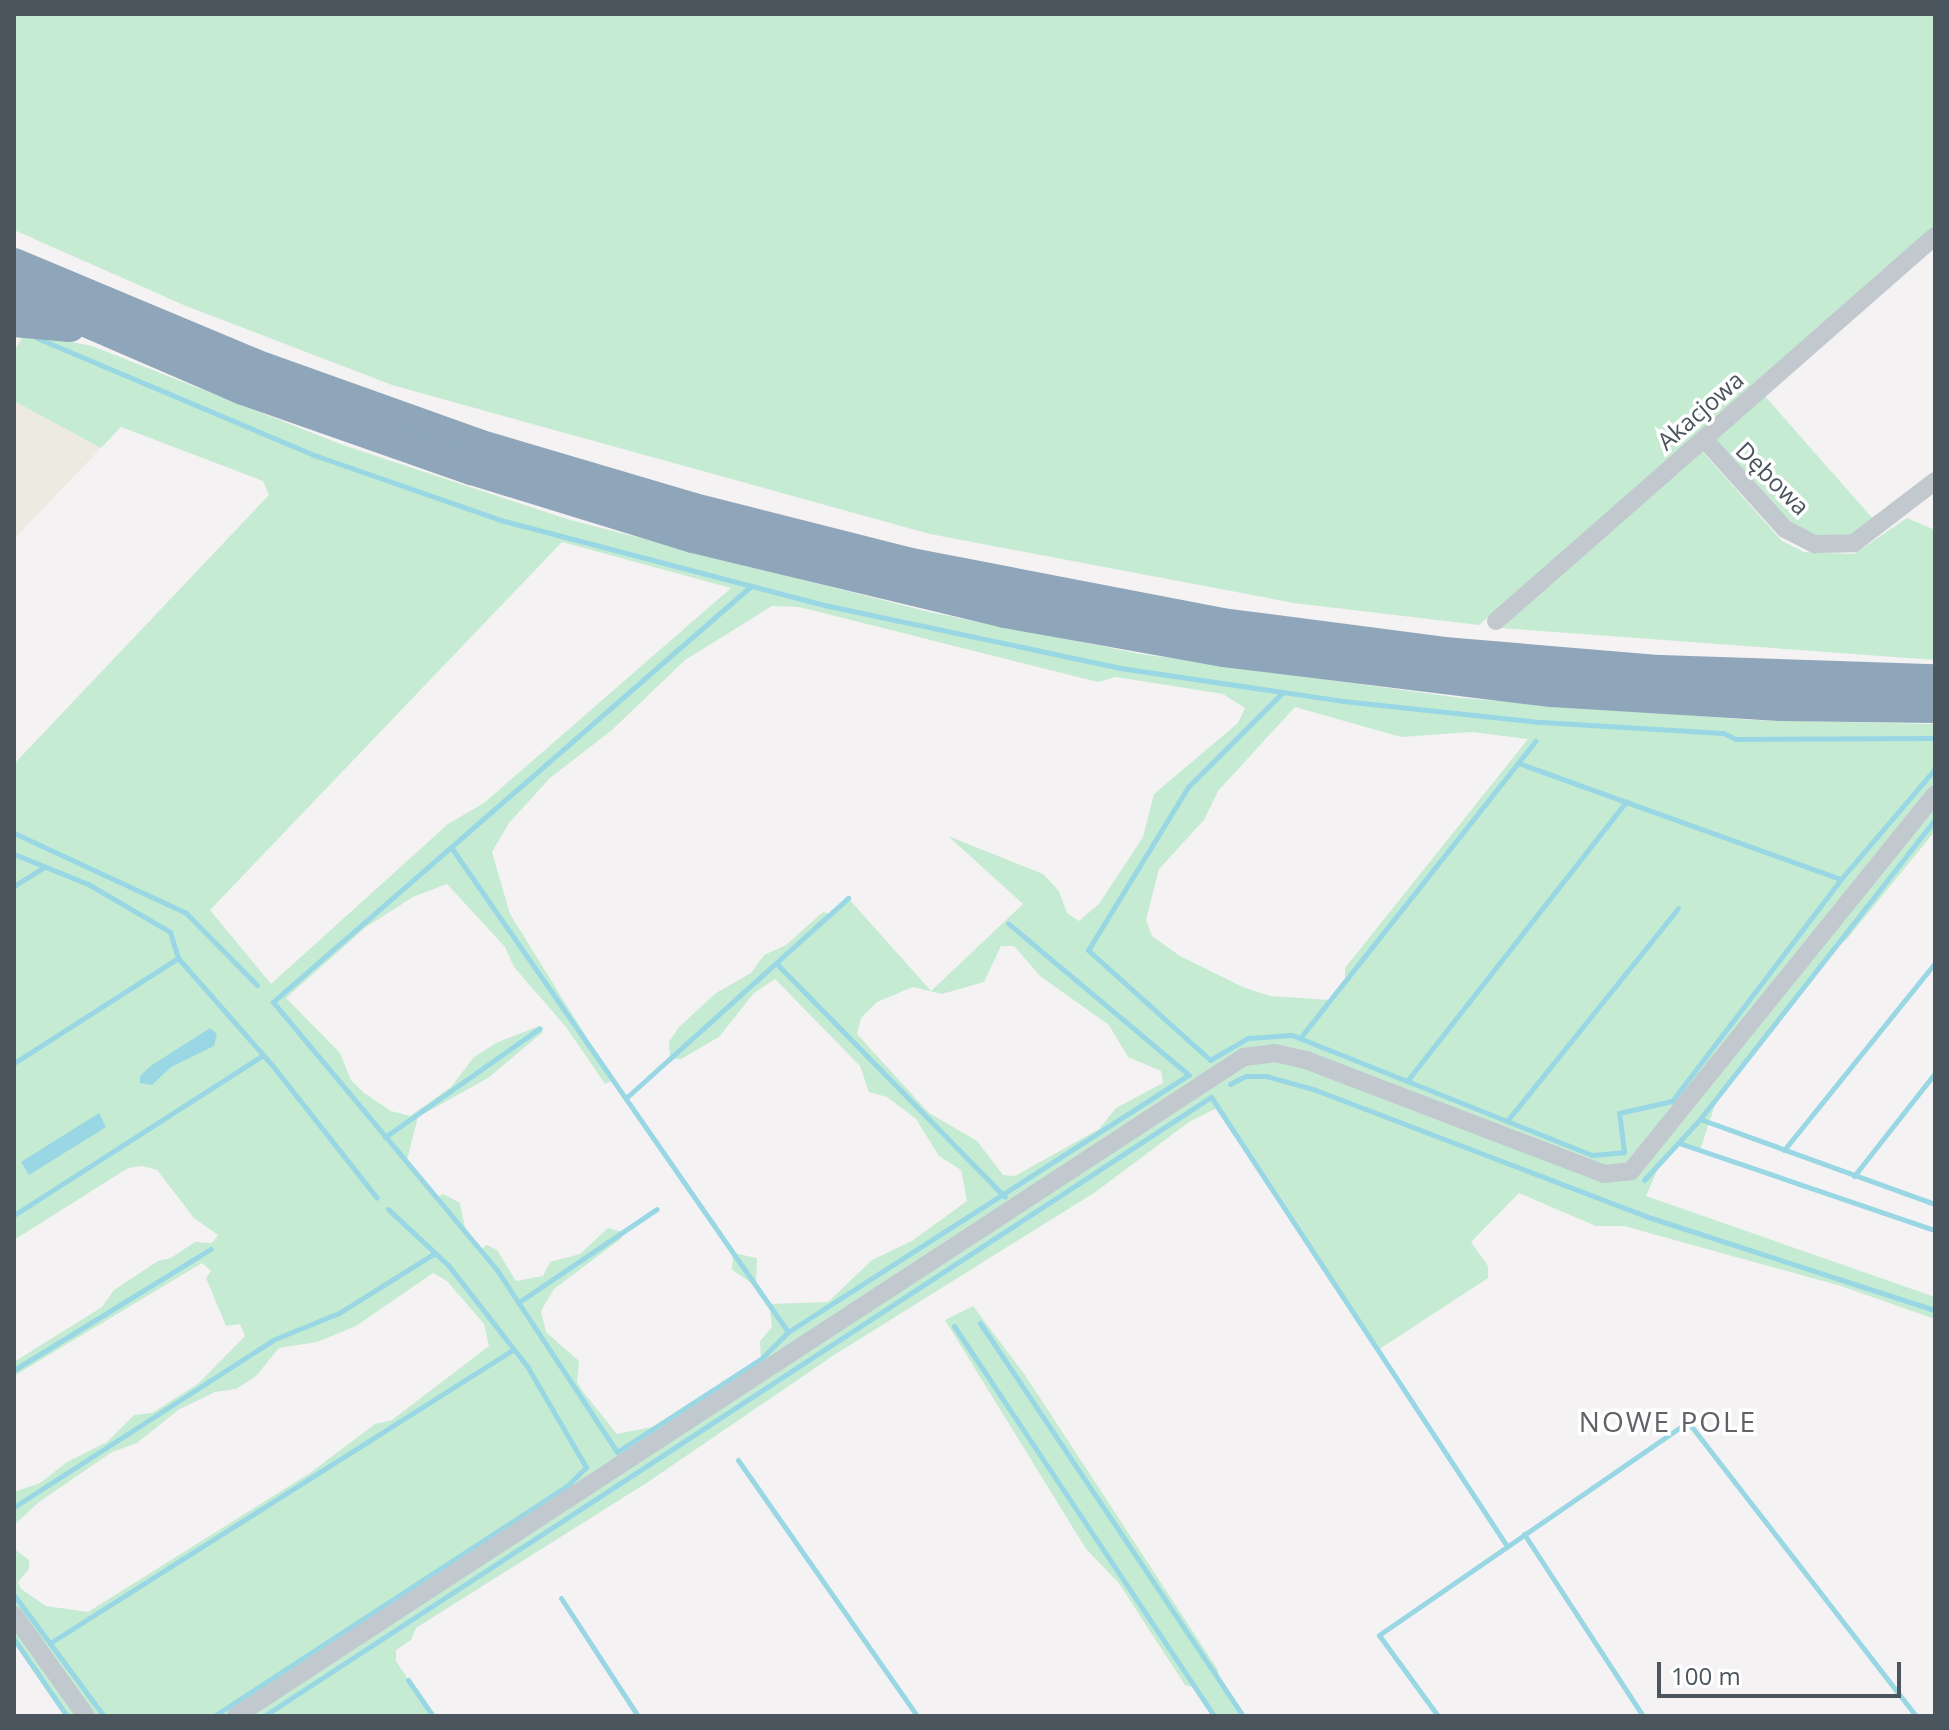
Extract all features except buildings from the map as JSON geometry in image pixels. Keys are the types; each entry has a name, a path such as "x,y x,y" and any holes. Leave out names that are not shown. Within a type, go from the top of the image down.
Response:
{"highway":[{"path":"14,264 255,365 464,440 694,509 911,564 1222,624 1444,653 1660,671 1935,680"},
{"path":"14,290 120,337 363,432 577,502 804,566 1005,612 1240,654 1536,689 1780,705 1935,707"},
{"path":"14,321 120,337"}],"street":[{"name":"Akacjowa","path":"1496,621 1935,236"},
{"name":"Dębowa","path":"1704,439 1785,529 1815,544 1854,543 1935,481"},
{"path":"236,1716 1244,1057 1275,1053 1306,1060 1604,1174 1631,1171 1935,794"},
{"path":"14,1615 86,1716"}],"shaded area":[{"path":"14,401 101,448 14,539"}],"green space":[{"path":"14,14 1935,14 1935,227 1479,625 1294,603 930,534 392,385 186,306 14,230"},
{"path":"25,333 92,346 343,445 570,520 929,612 1141,654 1461,698 1751,720 1935,724 1935,831 1847,939 1834,948 1718,1096 1700,1150 1679,1144 1660,1164 1646,1196 1935,1297 1935,1319 1841,1286 1624,1226 1596,1226 1519,1193 1471,1242 1488,1266 1488,1278 1378,1350 1217,1108 1189,1122 1094,1193 834,1355 648,1482 416,1628 411,1640 396,1650 396,1661 433,1716 67,1716 14,1639 14,1549 29,1560 29,1569 18,1582 21,1589 46,1606 88,1612 310,1473 375,1424 392,1420 489,1346 484,1324 447,1281 433,1273 356,1326 317,1342 279,1348 256,1376 236,1389 215,1392 178,1410 137,1443 112,1452 39,1502 14,1525 14,1492 40,1483 67,1462 107,1442 134,1415 152,1413 199,1383 245,1336 240,1324 226,1326 206,1278 211,1271 202,1263 14,1376 14,1362 102,1307 114,1290 158,1261 171,1258 195,1242 212,1243 218,1235 194,1218 157,1170 142,1166 128,1168 14,1240 14,764 269,495 263,481 121,427 101,448 14,401 14,351","holes":["562,542 731,588 484,803 448,824 271,984 210,910","772,606 799,607 1098,682 1116,677 1223,694 1245,708 1238,723 1154,794 1143,837 1099,904 1079,921 1067,913 1059,891 1043,874 948,836 1023,904 931,991 848,898 831,914 823,912 786,945 764,955 751,973 716,993 679,1027 669,1042 670,1059 681,1059 719,1037 754,993 775,979 860,1066 869,1092 887,1097 916,1119 939,1156 961,1170 967,1201 912,1241 872,1260 828,1302 769,1304 772,1327 760,1341 761,1359 657,1426 617,1434 577,1382 579,1361 546,1332 541,1311 554,1289 622,1238 622,1232 608,1228 580,1254 550,1262 543,1276 516,1281 497,1250 487,1245 479,1250 466,1233 460,1203 443,1194 436,1198 407,1160 418,1117 488,1078 543,1032 539,1026 496,1043 474,1057 451,1087 410,1116 391,1111 364,1093 351,1080 340,1053 286,998 366,927 413,897 447,884 505,947 514,967 566,1027 605,1084 613,1080 510,914 492,852 509,823 550,778 612,730 685,660","1295,707 1401,737 1472,732 1528,739 1345,968 1345,980 1330,1000 1270,996 1245,988 1180,956 1152,936 1146,920 1159,869 1204,820 1218,791","1001,946 1014,946 1040,976 1109,1025 1128,1057 1161,1071 1163,1083 1116,1108 1099,1129 1015,1176 1003,1175 977,1141 929,1113 857,1034 861,1018 877,1002 913,987 942,994 984,982"]},
{"path":"1764,395 1874,520 1851,535 1820,537 1797,529 1714,439"},
{"path":"1701,450 1782,541 1804,552 1854,554 1907,518 1935,530 1935,660 1501,628"},
{"path":"733,1253 757,1258 756,1286 732,1270"},
{"path":"973,1306 1025,1375 1218,1670 1219,1680 1243,1716 1214,1716 1196,1688 1185,1685 1118,1582 1086,1549 945,1320"}],"water":[{"path":"210,1028 217,1034 214,1046 171,1067 152,1085 140,1083 140,1076 152,1065"},
{"path":"99,1113 106,1127 29,1175 21,1162"}],"waterway":[{"path":"37,338 317,456 504,521 829,606 1120,668 1343,701 1541,722 1723,733 1736,739 1935,738"},
{"path":"751,586 273,1002 497,1270 617,1452 761,1359 788,1332 1189,1075 1008,923"},
{"path":"1282,693 1188,787 1088,950 1210,1060 1248,1038 1292,1035 1592,1155 1624,1152 1619,1113 1672,1101 1841,879 1935,769"},
{"path":"1300,1038 1535,741"},
{"path":"1518,763 1841,879"},
{"path":"1407,1081 1626,802"},
{"path":"1644,1180 1700,1119 1935,819"},
{"path":"14,833 186,913 257,985"},
{"path":"453,850 788,1332"},
{"path":"14,854 88,884 170,932 178,958 272,1065 377,1198"},
{"path":"14,886 45,867"},
{"path":"626,1098 848,898"},
{"path":"1507,1121 1678,908"},
{"path":"14,1063 178,958"},
{"path":"776,963 1005,1197"},
{"path":"1784,1150 1935,963"},
{"path":"385,1137 540,1028"},
{"path":"14,1215 263,1055"},
{"path":"1854,1176 1935,1073"},
{"path":"1230,1084 1246,1076 1266,1076 1313,1089 1645,1216 1935,1310"},
{"path":"264,1716 1211,1097 1507,1546"},
{"path":"1700,1119 1935,1204"},
{"path":"1679,1143 1935,1230"},
{"path":"214,1716 567,1486 586,1467 527,1366 448,1265 388,1209"},
{"path":"519,1302 657,1209"},
{"path":"14,1370 211,1249"},
{"path":"14,1507 275,1339 339,1313 435,1253"},
{"path":"980,1323 1243,1716"},
{"path":"954,1326 1214,1716"},
{"path":"50,1643 514,1349"},
{"path":"1438,1716 1379,1635 1688,1422 1916,1716"},
{"path":"738,1460 917,1716"},
{"path":"1524,1534 1643,1716"},
{"path":"14,1595 104,1716"},
{"path":"561,1598 638,1716"},
{"path":"14,1639 67,1716"},
{"path":"408,1680 433,1716"}],"district":[{"name":"NOWE POLE","path":"1668,1421"}]}
